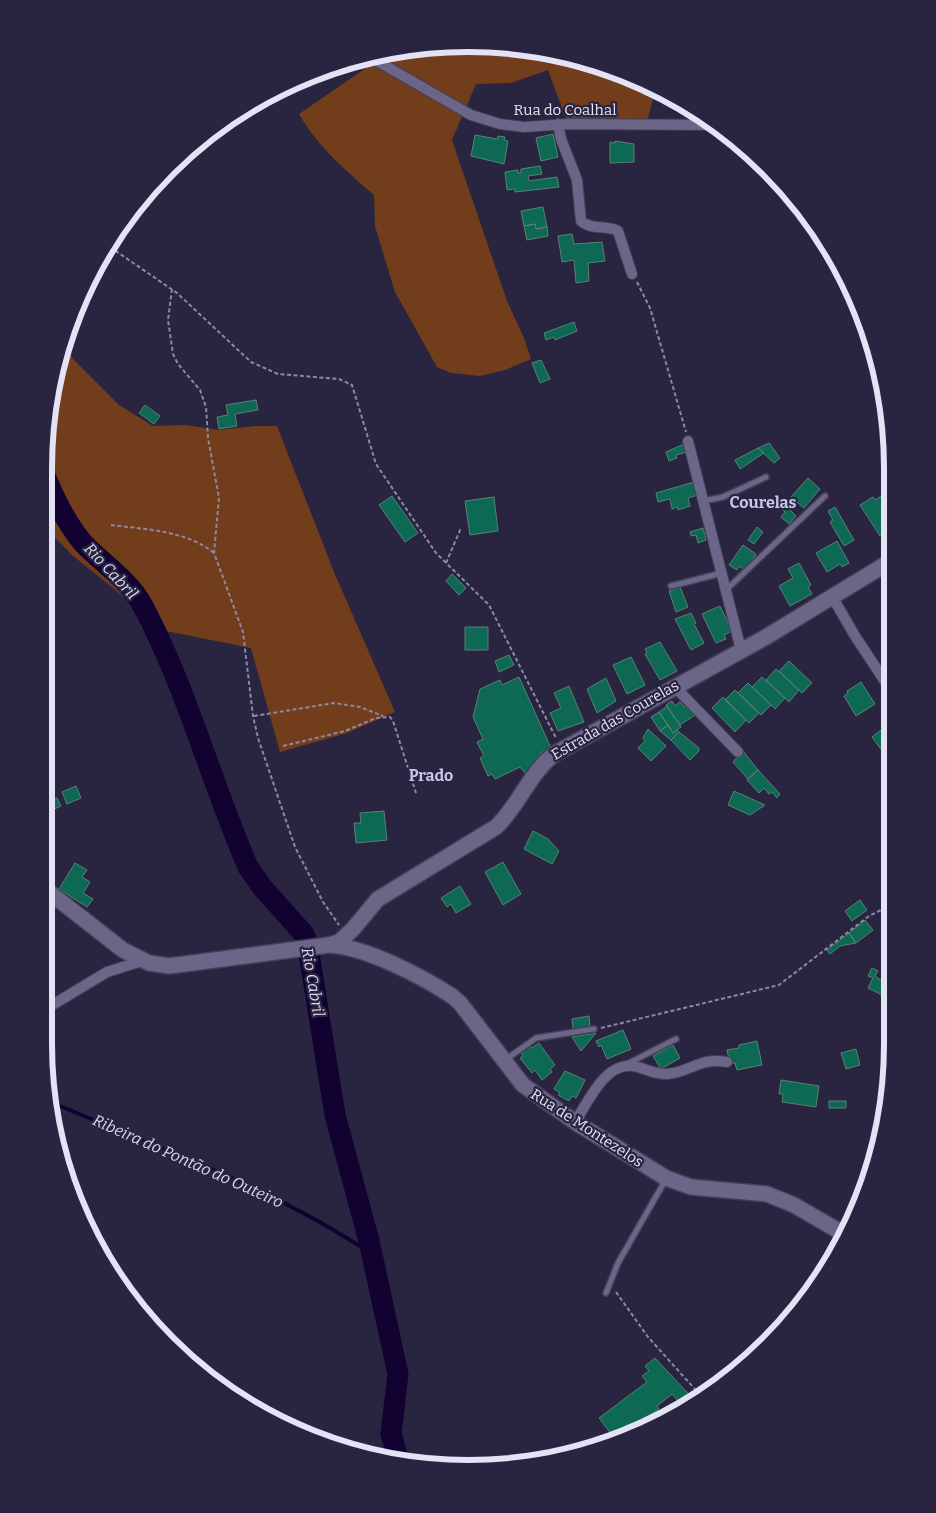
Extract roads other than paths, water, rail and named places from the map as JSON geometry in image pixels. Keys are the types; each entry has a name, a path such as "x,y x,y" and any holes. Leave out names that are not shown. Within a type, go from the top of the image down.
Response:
{"main road":[{"name":"Estrada das Courelas","path":"325,946 346,935 382,897 496,827 508,814 547,760 562,749 833,598 884,565"},
{"path":"52,895 117,946 142,961 162,966 176,966 325,946 362,949 360,931 366,913"},
{"name":"Rua de Montezelos","path":"346,935 362,949 452,996 460,1003 523,1085 575,1122 666,1178 691,1187 767,1194 794,1205 840,1231"}],"street":[{"name":"Rua do Coalhal","path":"379,62 478,118 512,126 558,124 702,125"},
{"path":"558,124 561,139 577,180 581,221 587,225 606,227 618,231 632,274"},
{"path":"688,442 741,650"},
{"path":"833,598 855,636 884,679"},
{"path":"674,686 738,752"},
{"path":"52,1005 107,972 142,961"},
{"path":"575,1122 606,1076 620,1067 633,1066 669,1074 705,1061 727,1062"}],"lane":[{"path":"703,501 723,497 766,477"},
{"path":"726,590 824,496"},
{"path":"671,586 722,573"},
{"path":"503,1061 536,1038 594,1029"},
{"path":"620,1067 676,1039"},
{"path":"606,1293 618,1263 666,1178"}],"waterway":[{"name":"Rio Cabril","path":"52,492 72,529 83,543 131,588 143,606 173,670 248,867 262,887 303,933 307,941 335,1115 369,1241 398,1374 391,1434 397,1454"},
{"name":"Ribeira do Pontão do Outeiro","path":"57,1105 256,1189 334,1230 372,1254"}],"district":[{"name":"Courelas","path":"763,502"},
{"name":"Prado","path":"431,775"}]}
